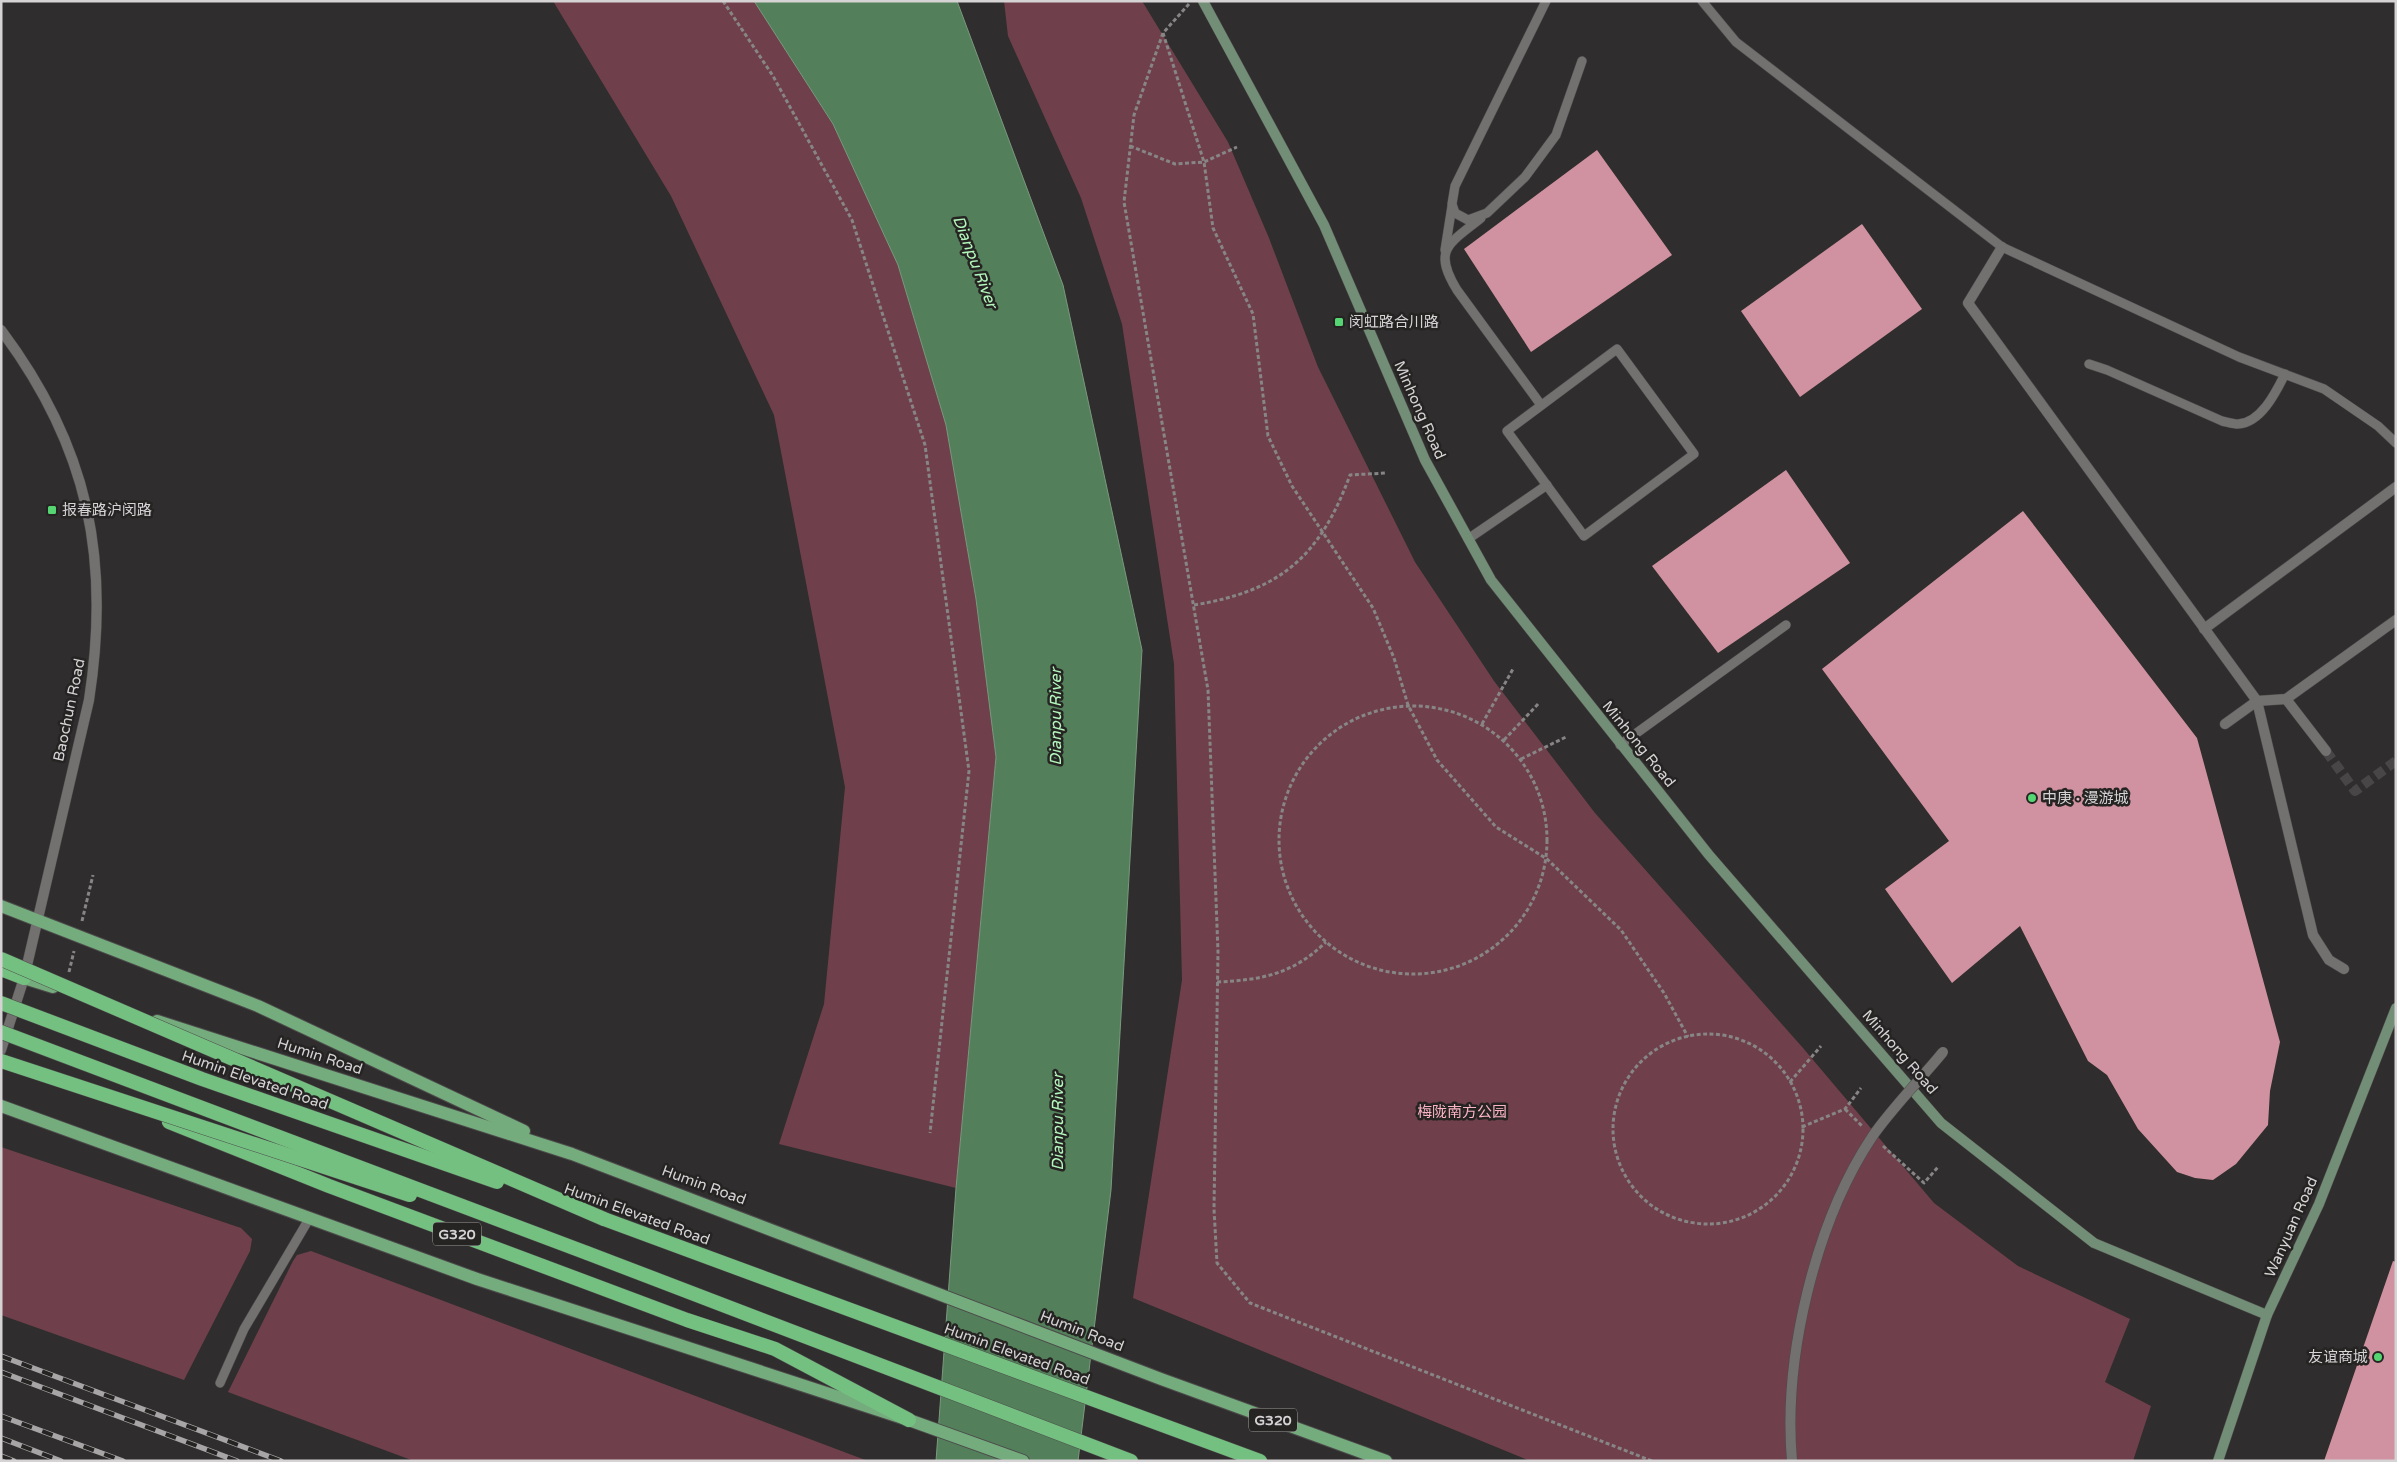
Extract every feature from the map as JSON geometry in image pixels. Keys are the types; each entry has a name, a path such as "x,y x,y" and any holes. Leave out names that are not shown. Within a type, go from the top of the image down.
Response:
{"highway":[{"path":"1,959 604,1219"},
{"name":"Humin Road","path":"1,970 24,978"},
{"name":"Humin Elevated Road","path":"1,1003 202,1079 604,1219 1260,1461"},
{"path":"1,1032 1131,1461"},
{"name":"G320","path":"1,1055 338,1190 687,1320 775,1349 909,1420"},
{"path":"1,1061 587,1253"}],"main road":[{"name":"Minhong Road","path":"1203,1 1324,225 1425,460 1491,580 1709,855 1941,1123 2094,1243 2267,1316"},
{"path":"1,906 258,1006 572,1154"},
{"name":"Humin Road","path":"24,978 572,1154 943,1294 1161,1379 1386,1461"},
{"name":"Wanyuan Road","path":"2218,1461 2267,1316 2319,1204 2396,1008"},
{"path":"1,1106 477,1279 909,1420"},
{"name":"G320","path":"909,1420 1023,1461"}],"street":[{"path":"2002,247 1968,304 2257,701 2313,935 2329,960 2344,969"},
{"name":"Baochun Road","path":"1,330 19,354 50,404 74,458 89,515 98,609 96,655 89,700 24,978 1,1050"},
{"path":"2204,629 2396,487"},
{"path":"2225,724 2257,701 2286,699 2396,620"},
{"path":"2286,699 2326,751"},
{"path":"1792,1461 1789,1429 1797,1347 1813,1271 1835,1204 1873,1136 1943,1052"}],"lane":[{"path":"1487,213 1468,220 1455,214 1452,204 1455,186 1546,1"},
{"path":"1702,1 1736,42 2002,247 2239,357 2324,389 2378,426 2396,443"},
{"path":"1444,255 1451,243 1487,213 1525,177 1556,135 1582,61"},
{"path":"1453,198 1444,255 1446,271 1457,290 1541,405"},
{"path":"1617,349 1694,454 1584,536 1547,485 1506,431 1617,349"},
{"path":"2089,364 2107,370 2222,421 2238,424 2252,419 2272,399 2285,374"},
{"path":"1468,539 1547,485"},
{"path":"1620,745 1786,624"},
{"path":"220,1383 244,1329 309,1219"}],"path":[{"path":"723,1 773,76 852,220 925,445 970,771 930,1133"},
{"path":"1191,1 1163,33 1134,115 1124,202 1208,690 1217,982 1214,1209 1217,1263 1250,1303 1652,1461"},
{"path":"1163,33 1204,162 1213,228 1253,314 1268,436 1292,486 1373,608 1394,658 1408,705 1438,760 1496,827 1547,859 1621,930 1664,993 1688,1037"},
{"path":"1130,146 1175,164 1204,162 1237,147"},
{"path":"1194,605 1226,600 1264,584 1292,568 1314,545 1338,508 1350,475 1386,473"},
{"path":"1482,724 1513,669"},
{"path":"1504,740 1539,703"},
{"path":"1408,705 1433,706 1482,724 1504,740 1521,759 1535,782 1544,807 1548,833 1547,859 1541,884 1531,907 1516,928 1498,945 1477,959 1454,969 1428,974 1412,974 1378,970 1355,961 1326,942 1314,931 1299,910 1288,887 1281,863 1280,829 1282,812 1289,788 1301,765 1317,746 1336,729 1358,717 1382,709 1408,705"},
{"path":"1521,759 1566,737"},
{"path":"1217,982 1267,977 1290,969 1311,957 1326,942"},
{"path":"1706,1033 1737,1038 1765,1053 1787,1075 1790,1082 1800,1104 1803,1135 1796,1166 1779,1193 1755,1213 1726,1224 1694,1224 1664,1214 1639,1195 1621,1169 1613,1139 1615,1107 1627,1078 1648,1055 1675,1039 1706,1033"},
{"path":"1790,1082 1821,1046"},
{"path":"1802,1126 1845,1109 1861,1088"},
{"path":"1845,1109 1924,1184 1938,1167"}],"green space":[{"path":"553,1 754,1 833,124 898,265 946,425 976,599 996,757 956,1188 779,1144 824,1004 845,787 774,415 671,196"},
{"name":"梅陇南方公园","path":"1004,1 1142,1 1228,142 1269,238 1318,367 1415,562 1494,681 1595,813 1803,1048 1934,1203 2018,1266 2130,1319 2105,1382 2151,1406 2133,1461 1530,1461 1133,1298 1182,980 1174,664 1122,324 1081,198 1008,36"},
{"path":"1,1147 241,1228 252,1239 250,1251 184,1380 1,1315"},
{"path":"311,1251 868,1461 414,1461 228,1392 293,1261 297,1255"}],"water":[{"name":"Dianpu River","path":"754,1 957,1 1063,285 1142,650 1111,1190 1078,1461 936,1461 956,1188 996,757 976,599 946,425 898,265 833,124"}],"building":[{"path":"1597,150 1672,255 1531,352 1464,249"},
{"path":"1862,224 1922,309 1800,397 1741,311"},
{"path":"1786,470 1850,563 1718,653 1652,566"},
{"path":"2023,511 2197,738 2280,1042 2270,1091 2268,1125 2236,1164 2213,1180 2195,1178 2177,1172 2138,1129 2107,1075 2088,1061 2020,926 1952,983 1885,889 1949,841 1822,669"},
{"name":"友谊商城","path":"2393,1261 2396,1262 2396,1461 2324,1461"}],"tunnel":[{"path":"2326,751 2355,791 2396,761"}],"railway":[{"path":"1,1356 281,1461"},
{"path":"1,1372 237,1461"},
{"path":"1,1416 123,1461"},
{"path":"1,1438 61,1461"},
{"path":"1,1456 14,1461"}],"place":[{"name":"闵虹路合川路","path":"1339,322"},
{"name":"报春路沪闵路","path":"52,510"},
{"name":"中庚 · 漫游城","path":"2032,798"},
{"name":"友谊商城","path":"2378,1357"}]}
